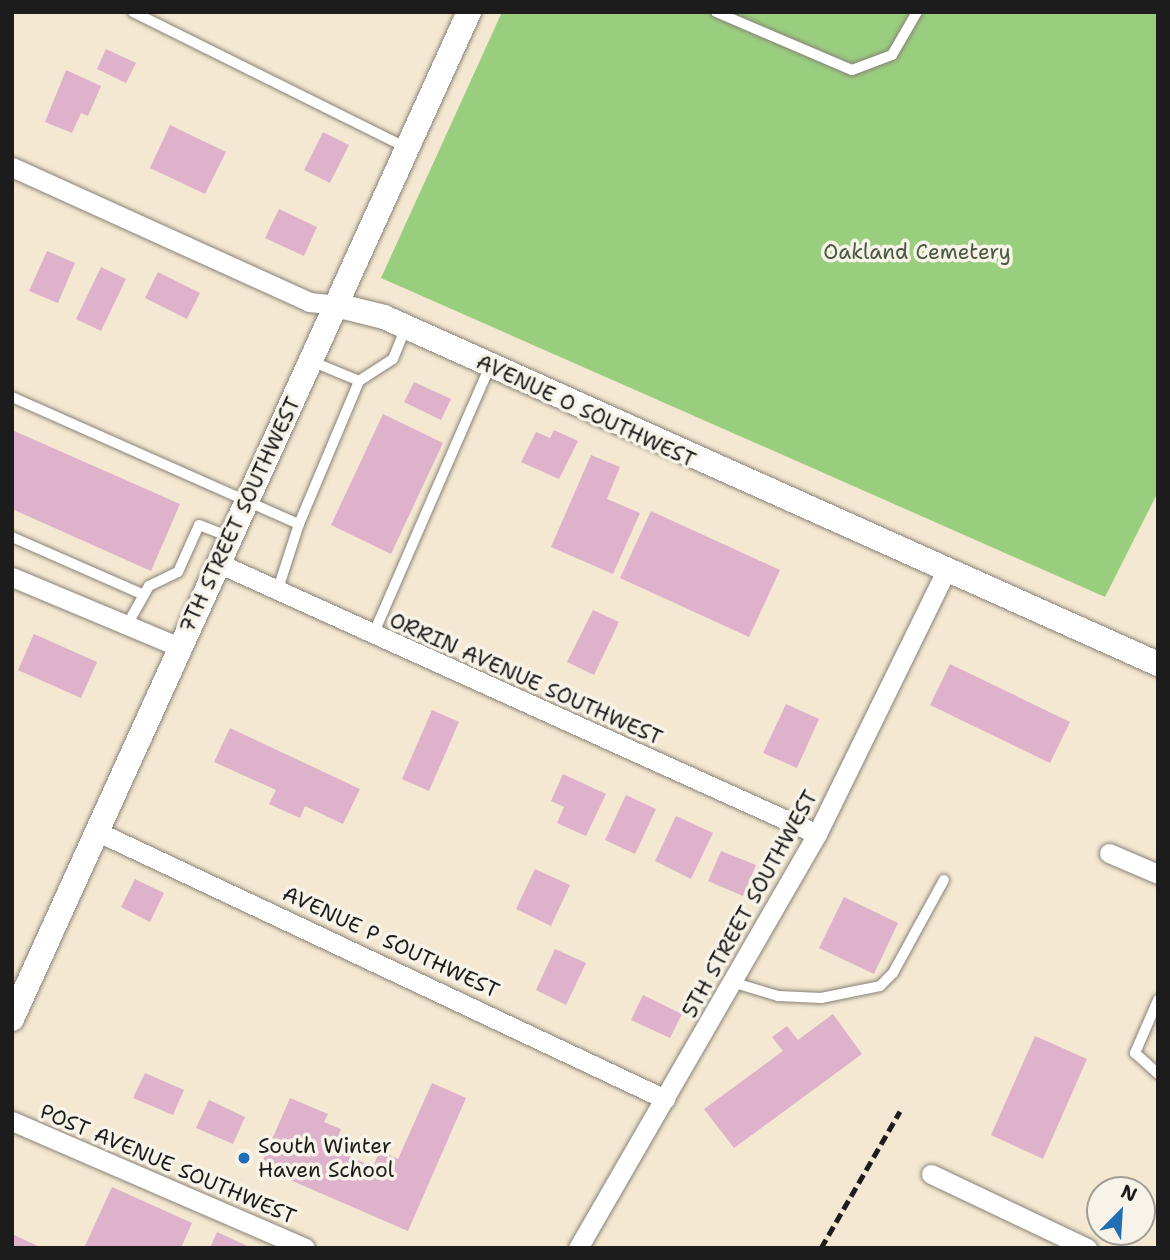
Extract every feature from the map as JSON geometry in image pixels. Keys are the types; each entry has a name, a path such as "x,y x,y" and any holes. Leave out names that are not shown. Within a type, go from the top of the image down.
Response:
{"street":[{"name":"7TH STREET SOUTHWEST","path":"12,1019 469,12"},
{"name":"AVENUE O SOUTHWEST","path":"12,167 309,302 336,305 405,327 945,573 1158,664"},
{"name":"ORRIN AVENUE SOUTHWEST","path":"218,563 277,592 817,834"},
{"name":"5TH STREET SOUTHWEST","path":"578,1248 735,983 817,834 945,573"},
{"path":"12,577 179,647"},
{"name":"AVENUE P SOUTHWEST","path":"96,831 665,1098"},
{"path":"1109,853 1158,874"},
{"name":"POST AVENUE SOUTHWEST","path":"12,1121 305,1248"},
{"path":"931,1174 1087,1248"}],"lane":[{"path":"133,12 408,148"},
{"path":"716,12 852,69 892,55 917,12"},
{"path":"277,592 299,524 359,381 393,359 405,327"},
{"path":"311,361 359,381"},
{"path":"373,635 490,366"},
{"path":"12,397 248,498 299,524"},
{"path":"127,625 144,595 178,572 199,525 230,537"},
{"path":"12,537 144,595"},
{"path":"735,983 778,996 821,998 880,986 893,973 944,880"},
{"path":"1158,1000 1135,1053 1158,1074"}],"green space":[{"name":"Oakland Cemetery","path":"502,12 1158,12 1158,492 1105,597 381,278"}],"building":[{"path":"106,49 136,63 126,83 97,69"},
{"path":"66,70 101,86 88,116 81,113 72,133 45,122"},
{"path":"170,125 226,152 205,194 150,168"},
{"path":"323,132 349,145 330,183 304,170"},
{"path":"279,209 317,227 304,256 265,238"},
{"path":"47,251 75,263 58,303 29,291"},
{"path":"101,267 126,279 101,331 76,319"},
{"path":"158,272 200,293 187,319 145,298"},
{"path":"414,382 451,399 441,420 404,402"},
{"path":"383,414 443,443 391,554 331,525"},
{"path":"12,430 180,504 151,571 12,509"},
{"path":"554,430 578,441 559,479 521,462 536,432 550,438"},
{"path":"591,455 620,467 607,499 640,513 613,574 551,547"},
{"path":"651,511 780,570 749,637 620,578"},
{"path":"593,610 619,622 594,675 567,662"},
{"path":"34,634 97,662 81,698 18,670"},
{"path":"950,664 1070,722 1050,763 930,705"},
{"path":"786,704 819,719 797,768 763,753"},
{"path":"432,710 459,722 429,791 402,779"},
{"path":"230,728 360,789 343,824 305,806 300,818 269,804 276,790 214,762"},
{"path":"563,774 606,794 586,836 557,823 564,807 551,801"},
{"path":"626,795 656,809 635,854 605,840"},
{"path":"676,816 713,833 691,879 655,861"},
{"path":"721,851 756,865 743,896 708,881"},
{"path":"535,869 570,885 551,926 516,909"},
{"path":"135,879 164,893 150,922 121,907"},
{"path":"844,897 898,923 874,974 819,948"},
{"path":"555,949 586,963 566,1005 536,990"},
{"path":"643,995 682,1014 670,1038 631,1020"},
{"path":"833,1014 862,1054 734,1148 704,1109 783,1051 772,1037 787,1026 798,1040"},
{"path":"1035,1036 1087,1059 1043,1159 991,1135"},
{"path":"145,1073 184,1090 173,1115 133,1098"},
{"path":"432,1083 466,1098 408,1231 260,1167 290,1098 328,1114 324,1122 341,1129 333,1149 373,1167 380,1150 398,1159"},
{"path":"209,1100 245,1117 233,1144 196,1128"},
{"path":"112,1187 192,1223 181,1248 84,1248"},
{"path":"217,1232 252,1248 210,1248"},
{"path":"12,1234 42,1248 12,1248"}],"railway":[{"path":"821,1248 900,1111"}],"place":[{"name":"South Winter Haven School","path":"244,1158"}]}
